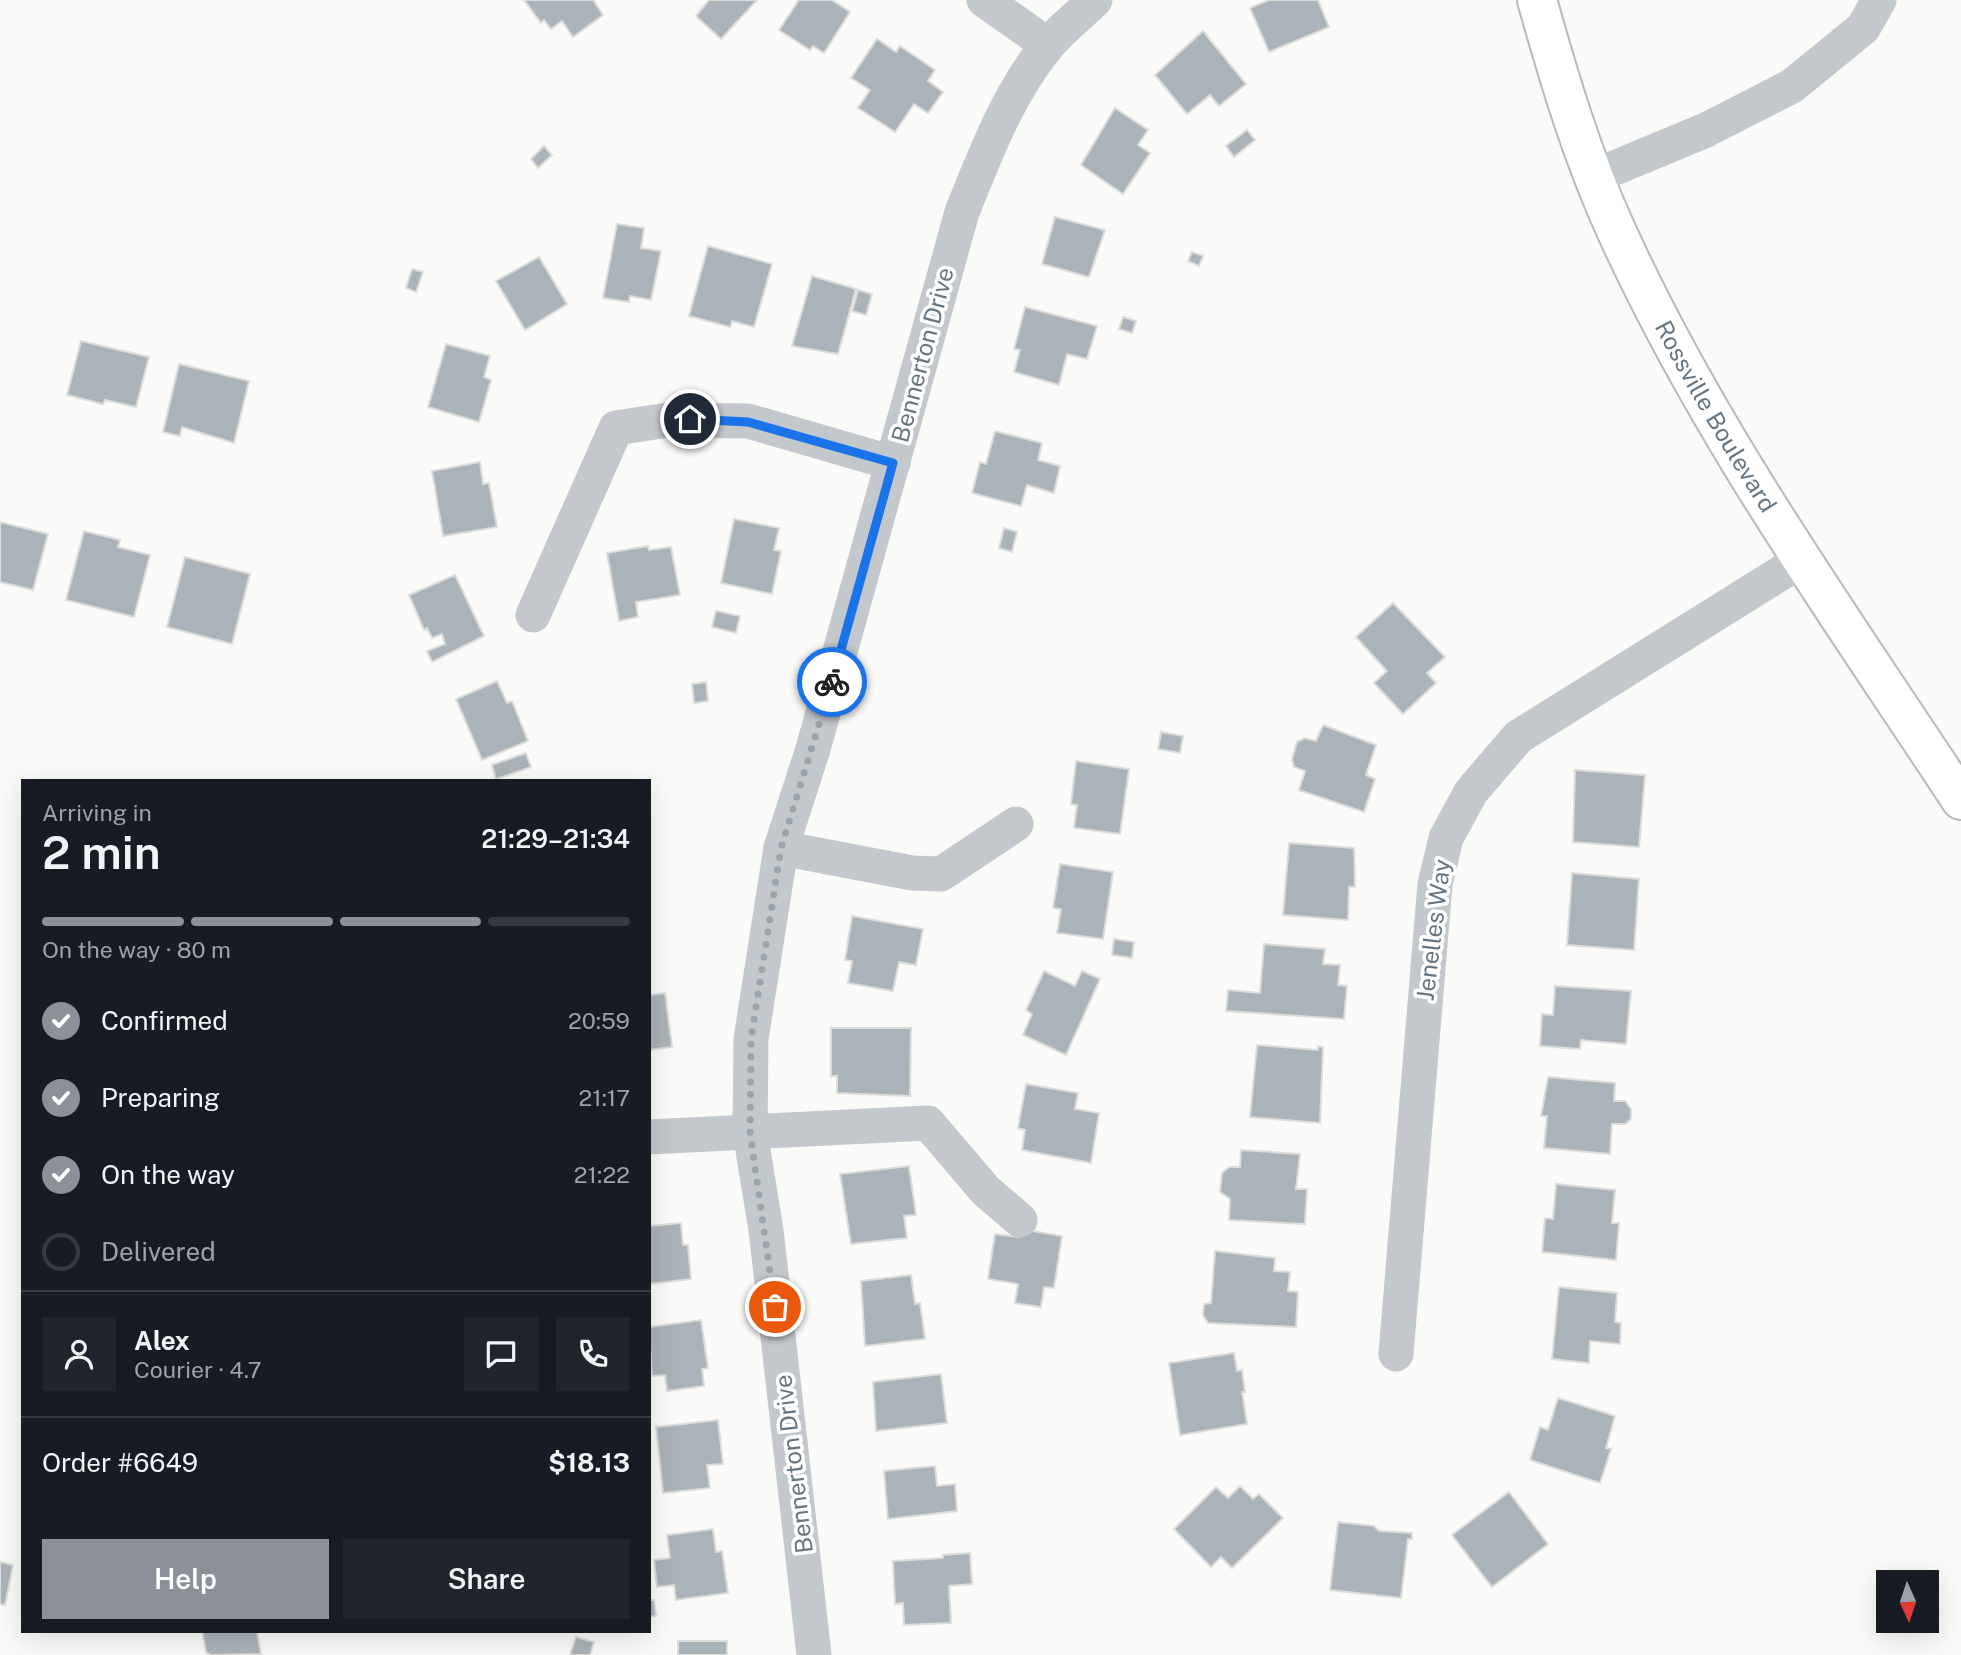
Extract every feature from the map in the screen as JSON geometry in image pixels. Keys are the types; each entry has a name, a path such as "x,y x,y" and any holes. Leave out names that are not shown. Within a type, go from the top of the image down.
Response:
{"main road":[{"name":"Rossville Boulevard","path":"1536,0 1594,177 1615,228 1671,343 1802,560 1961,800"}],"street":[{"path":"984,0 1048,45"},
{"name":"Bennerton Drive","path":"814,1655 766,1230 750,1132 751,1039 781,848 813,749 962,212 992,138 1048,45 1096,0"},
{"path":"1594,177 1706,130 1793,86 1863,28 1879,0"},
{"path":"533,615 617,428 668,420 712,418 748,422 893,463"},
{"name":"Jenelles Way","path":"1396,1354 1435,884 1446,838 1471,792 1518,737 1802,560"},
{"path":"781,848 912,873 941,874 1016,824"},
{"path":"651,1137 928,1123 986,1191 1020,1220"}],"building":[{"path":"524,0 593,0 603,15 573,37 562,21 551,29 544,20 541,23"},
{"path":"709,0 757,0 721,39 696,16"},
{"path":"799,0 832,0 850,12 824,53 813,46 810,50 779,30"},
{"path":"1269,0 1318,0 1329,27 1269,52 1250,8"},
{"path":"1203,31 1246,84 1219,106 1210,95 1187,114 1155,75"},
{"path":"877,39 896,52 900,46 935,70 928,81 943,92 928,113 914,104 895,132 858,108 870,90 851,78"},
{"path":"1115,108 1148,130 1138,145 1150,153 1123,194 1081,165"},
{"path":"1247,130 1255,140 1234,157 1226,146"},
{"path":"544,146 552,155 538,168 531,159"},
{"path":"1055,217 1105,230 1089,277 1042,264"},
{"path":"617,224 644,228 641,248 661,251 651,300 630,296 629,302 603,298"},
{"path":"708,246 772,264 754,327 732,321 730,327 689,316"},
{"path":"1192,252 1203,256 1199,266 1188,261"},
{"path":"539,257 567,304 525,330 496,281"},
{"path":"412,269 423,272 416,292 406,288"},
{"path":"812,276 856,289 838,354 792,346"},
{"path":"858,290 872,294 866,315 852,311"},
{"path":"1025,307 1097,326 1087,359 1067,354 1059,385 1014,372 1020,350 1014,349"},
{"path":"1123,317 1136,321 1132,333 1119,329"},
{"path":"81,341 149,357 136,407 105,400 103,404 67,395"},
{"path":"446,344 490,356 484,377 491,380 479,422 428,407"},
{"path":"179,364 249,381 234,443 182,427 180,436 163,432"},
{"path":"995,431 1042,443 1038,460 1060,466 1054,493 1027,485 1021,506 972,493 980,462 986,464"},
{"path":"480,462 483,484 489,483 497,527 443,536 432,471"},
{"path":"734,519 779,528 774,550 781,551 772,594 721,583"},
{"path":"0,522 48,534 33,590 0,582"},
{"path":"1004,528 1017,532 1012,552 999,548"},
{"path":"84,531 120,540 118,547 150,555 134,617 66,600"},
{"path":"648,546 649,550 671,547 680,595 636,602 638,617 619,621 607,553"},
{"path":"185,557 250,574 232,644 167,627"},
{"path":"455,575 484,636 432,662 427,651 445,644 442,634 432,638 427,628 424,630 409,595"},
{"path":"1393,603 1445,657 1427,673 1436,683 1403,714 1374,683 1387,671 1356,637"},
{"path":"716,611 740,616 736,633 712,627"},
{"path":"497,681 507,703 512,701 528,741 482,760 456,699"},
{"path":"706,682 708,701 694,703 692,684"},
{"path":"1323,725 1376,745 1366,775 1375,779 1364,812 1299,790 1305,771 1294,767 1292,759 1297,742 1305,738 1316,741"},
{"path":"1161,732 1183,736 1180,753 1158,749"},
{"path":"526,753 531,767 496,779 492,765"},
{"path":"1076,761 1129,769 1120,834 1074,828 1077,805 1071,804"},
{"path":"1575,770 1645,775 1639,847 1573,842"},
{"path":"1289,843 1354,848 1355,887 1349,887 1348,920 1283,915"},
{"path":"1060,864 1113,872 1103,939 1057,933 1061,909 1053,908"},
{"path":"1572,873 1639,879 1634,950 1567,945"},
{"path":"852,916 923,929 916,965 899,962 893,991 848,983 852,961 845,960"},
{"path":"1114,939 1134,942 1132,958 1112,955"},
{"path":"1264,944 1325,949 1323,964 1340,965 1338,985 1347,986 1344,1019 1226,1011 1228,990 1260,993"},
{"path":"1044,971 1075,986 1082,971 1100,979 1066,1055 1023,1035 1032,1014 1026,1010"},
{"path":"1555,986 1631,991 1626,1044 1581,1040 1580,1049 1540,1046 1542,1014 1553,1015"},
{"path":"665,993 672,1047 651,1050 651,995"},
{"path":"831,1028 911,1028 910,1096 837,1093 837,1076 831,1076"},
{"path":"1257,1045 1318,1050 1318,1046 1323,1047 1320,1123 1250,1117"},
{"path":"1548,1077 1615,1083 1614,1101 1625,1101 1631,1109 1631,1119 1625,1124 1612,1124 1610,1154 1544,1148 1547,1116 1541,1116"},
{"path":"1026,1084 1078,1093 1075,1109 1099,1113 1091,1163 1022,1150 1025,1130 1018,1128"},
{"path":"1241,1150 1300,1154 1296,1189 1307,1189 1305,1224 1229,1220 1230,1199 1220,1192 1222,1173 1229,1167 1240,1167"},
{"path":"909,1166 916,1215 904,1216 907,1238 851,1244 840,1174"},
{"path":"1556,1184 1615,1190 1612,1223 1619,1223 1616,1260 1542,1252 1545,1218 1553,1219"},
{"path":"681,1223 683,1245 688,1245 691,1279 651,1284 651,1226"},
{"path":"1020,1229 1062,1236 1054,1288 1044,1287 1041,1307 1015,1303 1018,1284 988,1279 995,1234 1019,1237"},
{"path":"1215,1251 1275,1258 1274,1271 1290,1272 1288,1291 1298,1292 1296,1327 1208,1323 1203,1315 1204,1304 1211,1303"},
{"path":"911,1275 915,1304 920,1303 925,1339 865,1346 861,1281"},
{"path":"1559,1287 1617,1293 1615,1322 1621,1323 1620,1344 1590,1341 1589,1363 1552,1359"},
{"path":"701,1320 708,1368 702,1369 704,1386 667,1391 665,1375 652,1376 651,1327"},
{"path":"1234,1353 1237,1371 1242,1370 1247,1424 1180,1435 1169,1363"},
{"path":"941,1374 947,1423 876,1431 873,1382"},
{"path":"1558,1398 1615,1416 1606,1448 1611,1449 1600,1483 1530,1460 1540,1427 1548,1430"},
{"path":"718,1420 723,1464 707,1465 710,1488 663,1493 656,1427"},
{"path":"935,1466 937,1486 955,1484 957,1511 888,1519 884,1471"},
{"path":"1240,1486 1253,1499 1259,1494 1283,1518 1232,1568 1221,1557 1211,1567 1174,1529 1216,1487 1228,1498"},
{"path":"1509,1492 1548,1544 1492,1587 1452,1535"},
{"path":"1338,1522 1374,1526 1379,1531 1412,1533 1412,1539 1408,1539 1401,1598 1330,1590"},
{"path":"713,1529 716,1552 722,1551 728,1593 676,1600 674,1585 657,1587 654,1560 670,1558 667,1535"},
{"path":"970,1553 972,1584 949,1586 951,1623 904,1625 903,1603 895,1604 893,1561 943,1558 943,1555"},
{"path":"0,1562 13,1565 5,1605 0,1604"},
{"path":"651,1600 654,1600 656,1616 651,1617"},
{"path":"202,1633 257,1633 261,1654 210,1655 206,1652"},
{"path":"576,1637 594,1642 590,1655 570,1655"},
{"path":"678,1641 727,1641 727,1655 678,1655"}],"way so far":[{"path":"775,1307 750,1132 751,1039 781,848 832,682"}],"route":[{"path":"690,419 712,418 748,422 893,463 832,682"}]}
